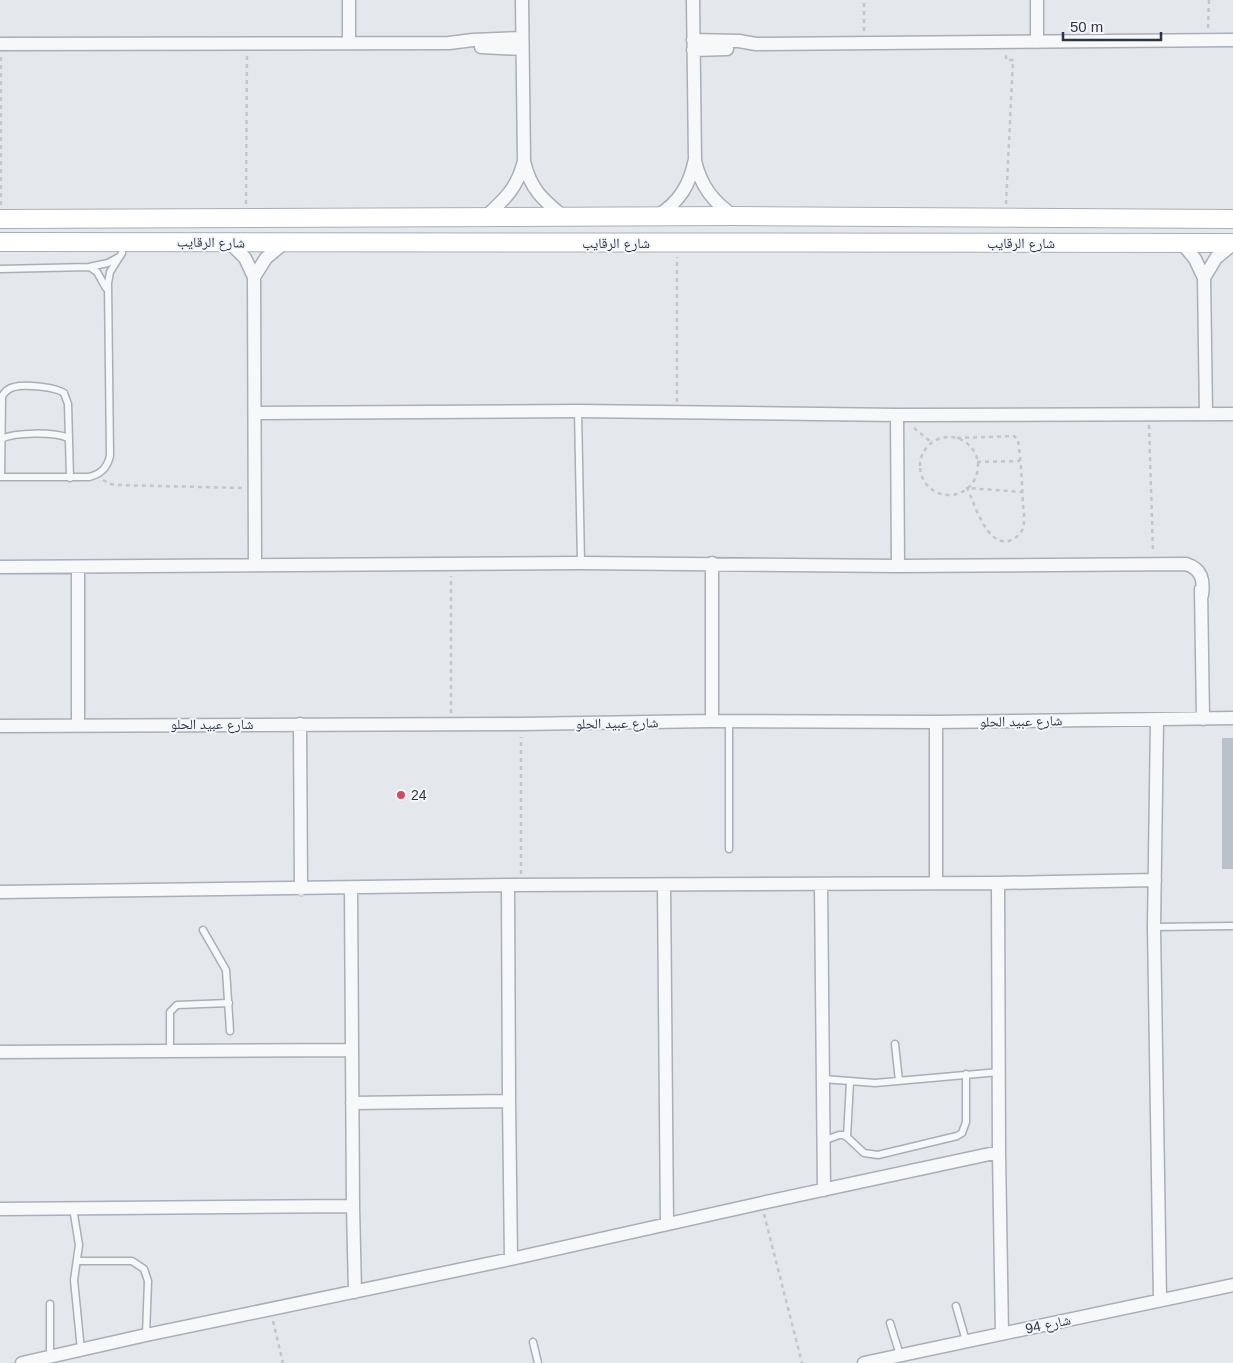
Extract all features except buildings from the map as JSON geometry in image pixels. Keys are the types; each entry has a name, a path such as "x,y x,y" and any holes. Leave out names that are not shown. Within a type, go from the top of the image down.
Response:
{"street":[{"path":"349,0 349,43"},
{"path":"522,0 524,161 532,185 548,204 564,217"},
{"path":"693,0 695,159 698,173 712,198 734,216"},
{"path":"1037,0 1037,42"},
{"path":"1,44 449,43 472,40 522,44"},
{"path":"693,45 739,48 756,44 1233,40"},
{"path":"656,217 679,199 687,187 695,159"},
{"path":"484,218 510,194 524,161"},
{"name":"شارع الرقايب","path":"0,219 734,216 1233,218"},
{"name":"شارع الرقايب","path":"0,242 128,247 230,242 1233,244"},
{"path":"230,242 245,258 254,277 255,565"},
{"path":"254,277 266,258 284,243"},
{"path":"1182,243 1195,259 1204,278 1206,414"},
{"path":"1204,278 1216,258 1233,244"},
{"path":"255,413 578,411 897,415 1233,414"},
{"path":"897,415 898,566"},
{"path":"0,567 581,562 898,566 1159,564 1178,566 1192,573 1201,586 1203,719"},
{"path":"712,563 712,721"},
{"path":"78,567 78,725"},
{"name":"شارع عبيد الحلو","path":"0,726 521,724 712,721 936,722 1233,718"},
{"path":"1157,720 1154,928 1160,1300"},
{"path":"936,722 936,883"},
{"path":"300,724 301,889"},
{"path":"0,892 515,885 998,883 1155,880"},
{"path":"998,883 1002,1334"},
{"path":"821,884 824,1190"},
{"path":"511,1259 509,1101 515,885"},
{"path":"664,885 667,1224"},
{"path":"351,888 355,1292"},
{"path":"0,1052 352,1050"},
{"path":"352,1103 509,1101"},
{"path":"22,1363 146,1335 511,1259 999,1152"},
{"path":"0,1209 353,1206"},
{"name":"شارع 94","path":"864,1363 1233,1285"}],"lane":[{"path":"0,269 89,267 108,263 128,247"},
{"path":"70,478 68,404 64,393 54,388 20,386 7,390 2,396 1,477 70,478 89,477 97,475 104,470 110,456 108,283 110,272 128,247"},
{"path":"89,267 97,272 108,294"},
{"path":"578,411 581,562"},
{"path":"2,439 11,435 30,434 58,434 68,438"},
{"path":"728,849 729,722"},
{"path":"1154,928 1233,926"},
{"path":"203,930 224,965 230,1032"},
{"path":"170,1051 170,1017 173,1008 182,1004 228,1003"},
{"path":"895,1044 899,1081"},
{"path":"823,1079 875,1083 999,1072"},
{"path":"824,1140 839,1135 847,1136 864,1153 874,1155 957,1136 962,1133 966,1122 966,1074"},
{"path":"847,1136 850,1082"},
{"path":"73,1208 79,1245 74,1280 81,1350"},
{"path":"77,1261 132,1261 144,1268 148,1281 146,1335"},
{"path":"50,1304 50,1357"},
{"path":"956,1306 966,1341"},
{"path":"890,1323 900,1355"},
{"path":"533,1342 538,1363"}],"path":[{"path":"864,0 864,43"},
{"path":"1208,40 1209,0"},
{"path":"1005,218 1013,60 1006,60 1006,42"},
{"path":"246,218 247,43"},
{"path":"0,219 1,44"},
{"path":"677,412 678,243"},
{"path":"1149,414 1159,564"},
{"path":"957,438 971,447 977,462 977,472 974,481 967,488 953,494 938,492 926,483 920,470 922,454 932,443 940,439 957,438 1014,436 1018,440 1024,522 1018,536 1011,540 1002,541 988,534 967,488"},
{"path":"977,462 1020,461"},
{"path":"97,475 110,484 118,485 255,488"},
{"path":"967,488 1023,492"},
{"path":"450,724 451,564"},
{"path":"515,885 521,724"},
{"path":"762,1203 802,1363"},
{"path":"271,1310 283,1363"}],"place":[{"name":"24","path":"401,795"}]}
